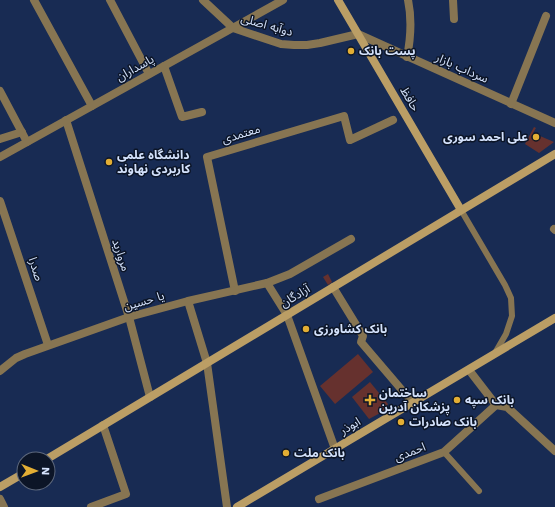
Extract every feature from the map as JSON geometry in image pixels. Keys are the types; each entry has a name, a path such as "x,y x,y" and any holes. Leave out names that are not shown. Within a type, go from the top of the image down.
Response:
{"main road":[{"name":"حافظ","path":"338,0 461,210"},
{"name":"آزادگان","path":"56,454 555,154"},
{"name":"ابوذر","path":"238,507 555,318"},
{"path":"0,487 16,478"}],"street":[{"path":"34,0 92,106"},
{"path":"110,0 149,74"},
{"name":"پاسداران","path":"0,157 283,0"},
{"path":"407,57 411,33 408,0"},
{"path":"453,0 454,19"},
{"name":"دوآبه اصلی","path":"205,1 233,28 280,44 294,45 320,43 358,34"},
{"path":"511,104 546,16"},
{"name":"سرداب بازار","path":"358,34 555,123"},
{"path":"164,66 182,117 202,112"},
{"path":"0,91 27,142"},
{"name":"معتمدی","path":"235,291 206,157 344,116 350,140 393,120"},
{"name":"مروارید","path":"66,120 129,317 150,397"},
{"path":"0,140 22,132"},
{"name":"صدرا","path":"0,201 48,345"},
{"name":"یا حسین","path":"0,371 16,358 25,354 129,317 188,301 267,283 290,274 351,239"},
{"path":"267,283 287,315 335,449"},
{"path":"333,287 362,336 361,342 413,403"},
{"path":"188,301 207,363 227,507"},
{"path":"469,370 496,405 507,407 555,451"},
{"name":"احمدی","path":"319,500 444,452 496,405"},
{"path":"91,507 126,494 103,426"},
{"path":"0,499 4,507"}],"lane":[{"path":"461,210 505,285 511,298 512,316 506,334 494,354"},
{"path":"444,452 479,491"}],"building":[{"name":"علی احمد سوری","path":"534,127 536,128 533,133 554,142 539,153 525,144"},
{"path":"328,274 332,282 328,285 323,277"},
{"path":"358,354 373,372 335,404 320,386"},
{"name":"ساختمان پزشکان آدرین","path":"370,382 388,404 384,411 369,419 352,397"}],"place":[{"name":"پست بانک","path":"351,51"},
{"name":"علی احمد سوری","path":"536,137"},
{"name":"دانشگاه علمی کاربردی نهاوند","path":"109,162"},
{"name":"بانک کشاورزی","path":"306,329"},
{"name":"ساختمان پزشکان آدرین","path":"370,400"},
{"name":"بانک سپه","path":"457,400"},
{"name":"بانک صادرات","path":"401,422"},
{"name":"بانک ملت","path":"286,453"}]}
